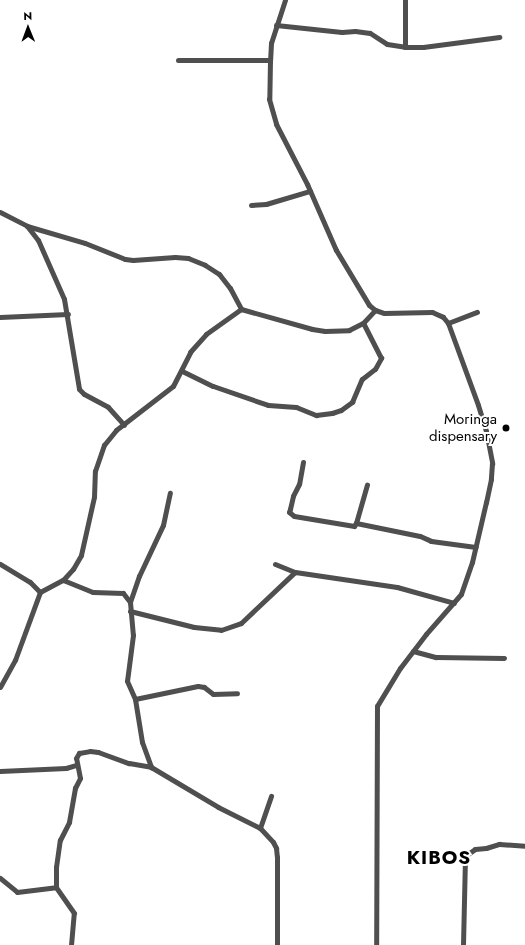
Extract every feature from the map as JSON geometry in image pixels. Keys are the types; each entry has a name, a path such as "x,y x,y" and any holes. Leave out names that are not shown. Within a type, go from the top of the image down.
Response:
{"street":[{"path":"285,0 276,25 270,60 269,99 273,117 310,191 336,250 364,299 374,310 391,313 432,312 438,314 448,323 478,405 490,449 491,479 476,547 465,585 454,603 400,668 377,706 376,945"},
{"path":"404,0 405,47"},
{"path":"276,25 342,32 355,31 370,34 387,44 405,47 423,47 499,37"},
{"path":"178,60 270,60"},
{"path":"251,205 266,204 310,191"},
{"path":"0,212 27,226 85,243 125,259 132,260 175,257 188,258 205,265 219,274 230,288 241,309 325,331 349,330 363,323 374,310"},
{"path":"27,226 38,240 54,273 68,314 80,389 84,394 108,407 124,425"},
{"path":"0,687 15,660 40,592 53,587 63,580 77,563 84,547 94,497 95,471 100,454 110,437 168,392 177,381 190,352 206,334 241,309"},
{"path":"448,323 477,312"},
{"path":"0,317 68,314"},
{"path":"182,371 213,386 268,405 296,407 316,415 332,413 341,410 352,402 362,378 375,370 381,358 363,323"},
{"path":"303,462 299,484 293,496 290,509 291,513 351,527 356,523 367,484"},
{"path":"151,767 142,742 135,699 128,681 133,635 130,602 139,576 163,524 170,493"},
{"path":"356,523 420,536 431,541 476,547"},
{"path":"0,564 30,582 40,592"},
{"path":"275,564 295,572 397,587 454,603"},
{"path":"130,611 194,627 221,630 240,623 295,572"},
{"path":"63,580 93,592 123,593 130,602"},
{"path":"413,651 436,657 504,658"},
{"path":"135,699 198,686 204,687 213,694 237,693"},
{"path":"71,945 74,913 56,886 56,867 60,840 69,822 74,792 80,778 76,765 76,758 79,753 83,751 98,752 129,763 151,767 218,807 260,828 276,848 277,945"},
{"path":"0,771 66,768 76,765"},
{"path":"260,828 271,796"},
{"path":"463,945 466,856 475,849 486,848 499,844 525,846"},
{"path":"0,878 17,892 35,891 56,886"}],"place":[{"name":"Moringa dispensary","path":"506,428"}],"district":[{"name":"KIBOS","path":"439,858"}]}
